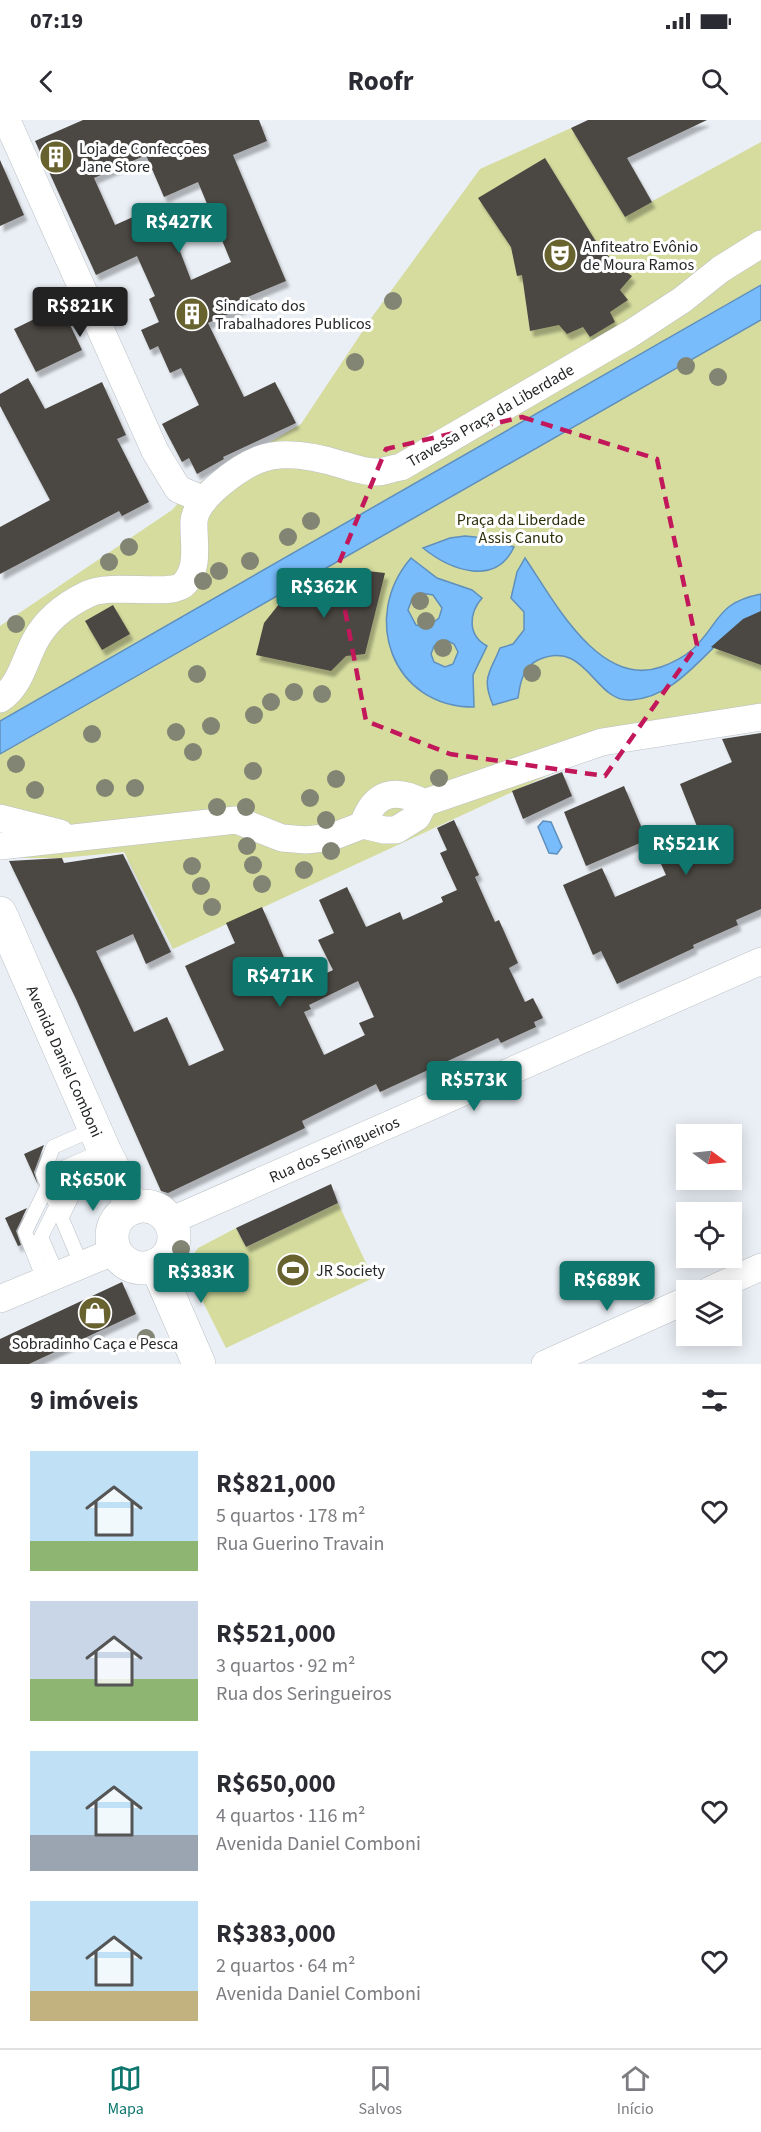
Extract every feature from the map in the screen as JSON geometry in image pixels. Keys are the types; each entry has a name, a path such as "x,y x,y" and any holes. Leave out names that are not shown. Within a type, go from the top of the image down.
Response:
{"street":[{"path":"8,123 155,451 178,489 204,500"},
{"name":"Travessa Praça da Liberdade","path":"0,699 10,692 36,639 60,610 90,592 110,588 167,590 184,584 191,573 195,558 194,518 204,500 232,474 259,459 300,455 378,472 401,467 630,334 682,300 721,269 761,244"},
{"path":"0,846 236,820 282,838 306,840 332,837 363,825 396,830 417,816 424,803 602,742 761,717"},
{"path":"0,818 76,837"},
{"name":"Avenida Daniel Comboni","path":"0,913 104,1151 133,1208"},
{"name":"Rua dos Seringueiros","path":"170,1221 761,961"},
{"path":"133,1208 154,1208 170,1221 174,1241 170,1251 156,1266 137,1268 128,1265 115,1251 112,1230 124,1212 133,1208"},
{"path":"0,1299 115,1251"},
{"path":"156,1266 199,1364"},
{"path":"732,1280 761,1267"},
{"path":"545,1364 676,1305"}],"lane":[{"path":"61,1273 55,1200 43,1174 53,1147 104,1151"},
{"path":"61,1273 25,1232 55,1200 74,1192 104,1151"},
{"path":"61,1273 41,1237 55,1200 63,1168 104,1151"}],"highlighted area":[{"path":"522,417 657,459 697,645 605,776 450,754 366,721 337,568 386,449"}],"green space":[{"name":"Praça da Liberdade Assis Canuto","path":"571,128 625,216 761,142 761,731 640,747 579,761 173,949 124,852 62,858 8,858 0,840 0,626 172,510 194,486 301,424 372,317 480,169"},
{"name":"JR Society","path":"338,1203 373,1278 226,1348 189,1274 191,1258 198,1248 236,1228 246,1247"}],"water":[{"path":"761,285 761,320 0,754 0,721"},
{"path":"465,536 485,538 514,547 506,560 484,571 458,568 423,548 450,538"},
{"path":"411,558 437,578 472,590 482,598 474,610 472,624 476,636 487,646 473,675 474,707 446,703 422,692 405,675 393,655 387,631 388,606 396,581","holes":["421,593 433,595 442,608 439,618 427,627 416,625 408,610 412,599","446,640 454,644 458,652 453,664 445,667 434,662 431,654 434,646"]},
{"path":"525,558 580,636 598,653 618,665 639,670 661,667 686,655 727,608 735,603 761,594 761,612 744,621 728,634 684,676 651,696 631,700 618,698 608,692 579,664 568,657 555,656 538,660 529,667 521,681 518,698 493,705 487,681 490,670 500,648 513,644 524,630 524,612 511,598 517,572"},
{"path":"543,821 551,822 562,847 557,854 549,853 538,827"}],"building":[{"path":"83,120 259,120 267,141 233,155 286,281 243,299 246,306 208,323 244,397 275,382 296,423 223,457 224,459 197,474 189,458 182,462 162,424 199,405 181,368 170,373 158,346 150,350 141,330 159,322 149,299 155,296 137,256 96,275 35,141","holes":["146,155 164,197 198,182 231,262 191,280 162,204 115,225 94,178"]},
{"path":"588,120 707,120 627,158 652,202 625,217 571,128"},
{"name":"Anfiteatro Evônio de Moura Ramos","path":"545,158 595,240 615,264 632,276 620,290 628,300 610,312 615,322 590,337 583,327 567,334 559,325 530,331 522,275 517,276 511,247 478,198"},
{"path":"0,160 24,215 0,226"},
{"path":"61,306 82,350 36,372 14,329"},
{"path":"28,378 45,409 102,382 126,435 117,439 149,502 122,516 119,511 0,574 0,527 50,500 0,406 0,394"},
{"path":"341,568 385,573 365,654 346,656 331,671 256,655 264,623 291,589 321,573"},
{"path":"113,605 130,634 102,650 85,621"},
{"path":"761,611 761,665 711,647 743,619"},
{"path":"761,733 761,909 736,920 738,925 693,945 694,948 617,984 601,951 593,955 563,885 602,868 615,897 666,875 661,864 704,844 680,784 732,762 722,739"},
{"path":"562,772 572,796 523,819 512,791"},
{"path":"624,786 647,840 586,866 564,812"},
{"path":"454,820 479,875 475,877 495,922 499,920 518,963 509,968 525,1002 533,998 543,1018 534,1022 536,1027 501,1043 498,1038 380,1092 376,1084 302,1121 305,1128 168,1193 161,1191 76,999 9,861 62,858 64,863 123,854 171,952 146,964 133,934 96,951 134,1032 167,1017 189,1066 224,1050 185,966 235,943 226,923 262,907 286,962 288,961 300,986 333,970 318,940 334,933 319,900 347,887 366,927 400,912 403,920 443,902 441,897 457,890 440,853 447,850 437,828","holes":["358,981 374,1017 359,1023 365,1035 324,1055 304,1012 311,1009 309,1005"]},
{"path":"44,1145 34,1172 38,1185 24,1154"},
{"path":"331,1184 338,1203 246,1247 236,1228"},
{"path":"27,1208 16,1231 21,1245 18,1246 5,1218"},
{"path":"122,1282 136,1314 29,1364 0,1364 0,1339"}],"place":[{"name":"Loja de Confecções Jane Store","path":"56,157"},
{"name":"Anfiteatro Evônio de Moura Ramos","path":"560,255"},
{"name":"Sindicato dos Trabalhadores Publicos","path":"192,314"},
{"name":"JR Society","path":"293,1270"},
{"name":"Sobradinho Caça e Pesca","path":"95,1313"}]}
